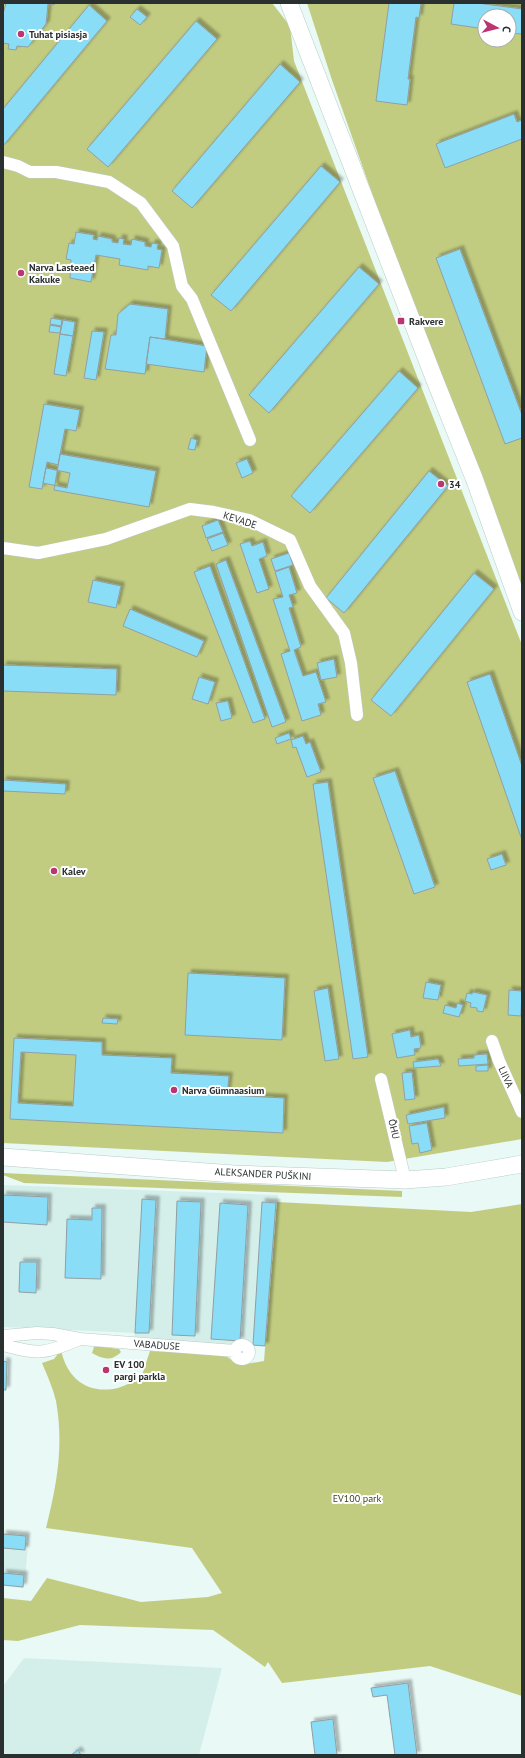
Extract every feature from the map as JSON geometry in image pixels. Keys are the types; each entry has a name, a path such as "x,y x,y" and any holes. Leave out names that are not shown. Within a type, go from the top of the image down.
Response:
{"street":[{"path":"290,3 474,478 522,612"},
{"path":"3,162 18,166 30,172 56,172 109,182 141,203 173,246 182,286 192,299 250,440"},
{"name":"KEVADE","path":"3,548 38,553 106,539 190,510 214,512 249,520 290,540 310,586 344,634 350,662 357,715"},
{"name":"LIIVA","path":"492,1041 498,1061 522,1112"},
{"name":"ÕHU","path":"381,1079 405,1180"},
{"name":"ALEKSANDER PUŠKINI","path":"3,1157 234,1174 405,1180 446,1177 522,1164"},
{"name":"VABADUSE","path":"3,1336 37,1333 80,1340 235,1351"},
{"name":"VABADUSE","path":"3,1345 38,1353 49,1351 80,1340"}],"shaded area":[{"path":"3,1185 278,1195 265,1346 135,1340 134,1333 3,1327"},
{"path":"3,1533 29,1535 24,1588 3,1586"},
{"path":"24,1658 222,1668 199,1755 3,1755 3,1686"}],"green space":[{"path":"3,3 272,3 290,26 294,61 522,645 522,1139 387,1162 3,1143"},
{"path":"307,3 522,3 522,619 332,80"},
{"path":"3,1173 402,1191 402,1197 24,1183 3,1175"},
{"name":"EV100 park","path":"277,1202 471,1212 522,1204 522,1696 430,1666 282,1683 268,1662 265,1667 213,1630 80,1625 18,1641 3,1640 3,1598 31,1601 47,1578 141,1602 208,1597 222,1593 192,1548 46,1528 56,1480 59,1434 56,1401 52,1386 42,1363 54,1359 61,1350 68,1369 73,1376 88,1386 107,1390 121,1387 141,1378 150,1351 225,1355 240,1365 264,1361"},
{"path":"94,1347 119,1349 121,1352 114,1357 103,1358 92,1353"}],"building":[{"name":"Tuhat pisiasja","path":"6,3 54,3 54,5 48,4 46,24 28,47 17,46 16,50 8,49 9,44 3,43 3,14"},
{"path":"389,3 421,3 419,18 416,17 408,79 410,79 407,105 376,101"},
{"path":"454,3 477,3 514,8 477,8 477,28 451,24"},
{"path":"89,5 107,21 3,146 3,109"},
{"path":"517,8 522,9 522,34 517,34"},
{"path":"137,9 147,17 140,25 130,17"},
{"path":"196,21 217,39 108,167 87,149"},
{"path":"280,64 300,82 192,208 172,191"},
{"path":"514,114 517,122 522,120 522,139 445,168 436,144"},
{"path":"321,166 340,182 231,311 211,295"},
{"path":"76,232 94,235 93,239 97,240 98,236 112,239 112,242 118,243 119,238 124,239 123,244 131,245 132,239 145,242 145,246 151,247 152,243 158,244 157,249 162,250 159,268 148,266 148,270 119,265 120,259 96,255 91,282 70,278 71,260 66,259 69,243 74,244"},
{"path":"460,249 522,415 522,438 505,444 436,258"},
{"path":"359,267 379,284 269,413 249,395"},
{"path":"130,304 168,309 165,339 150,337 145,374 105,369 111,335 116,335 118,314"},
{"path":"51,318 62,320 61,326 50,324"},
{"path":"63,320 75,322 73,336 60,334"},
{"path":"50,325 61,327 60,333 49,332"},
{"path":"92,331 104,332 96,380 84,378"},
{"path":"60,334 73,336 66,376 54,374"},
{"path":"150,337 207,346 204,372 146,364"},
{"path":"399,371 418,388 310,513 291,496"},
{"path":"44,404 80,410 76,431 65,429 58,465 47,462 42,489 29,487"},
{"path":"191,438 197,440 195,450 188,449"},
{"path":"60,454 156,471 149,507 54,490"},
{"path":"247,459 253,473 242,478 236,463"},
{"path":"46,468 70,473 67,488 43,483"},
{"path":"429,471 448,486 344,613 326,598"},
{"path":"218,520 223,532 206,538 202,526"},
{"path":"223,533 228,545 212,551 207,539"},
{"path":"250,541 252,546 263,542 267,556 259,559 269,589 257,593 240,544"},
{"path":"289,553 293,565 275,571 271,559"},
{"path":"226,560 286,722 272,727 216,564"},
{"path":"210,566 265,719 253,723 194,572"},
{"path":"289,567 297,593 289,595 293,607 289,608 301,647 294,650 303,676 316,672 326,702 318,704 321,715 302,721 281,654 290,651 273,599 283,597 275,572"},
{"path":"474,573 494,589 391,716 371,700"},
{"path":"93,580 121,586 116,608 88,602"},
{"path":"130,609 204,641 197,657 123,626"},
{"path":"334,659 337,677 321,680 317,663"},
{"path":"3,665 117,669 116,695 3,691"},
{"path":"490,674 522,766 522,840 467,682"},
{"path":"199,677 215,682 208,704 192,699"},
{"path":"228,701 232,718 221,721 216,703"},
{"path":"289,733 291,739 277,744 275,738"},
{"path":"303,736 306,744 310,742 321,772 307,777 296,747 293,748 291,740"},
{"path":"395,771 435,887 414,894 373,778"},
{"path":"3,780 66,784 65,794 3,791"},
{"path":"328,782 368,1057 353,1059 313,784"},
{"path":"502,854 506,865 491,870 487,859"},
{"path":"188,973 285,978 282,1040 185,1035"},
{"path":"426,982 441,985 438,1000 423,998"},
{"path":"328,988 339,1059 325,1061 314,991"},
{"path":"509,990 522,991 521,1016 508,1015"},
{"path":"473,992 487,995 483,1012 477,1011 477,1008 470,1007 471,1003 465,1001 467,993 472,994"},
{"path":"457,1003 463,1005 459,1017 443,1013 445,1005 456,1008"},
{"path":"103,1018 118,1019 117,1024 102,1023"},
{"path":"410,1030 411,1037 419,1035 421,1048 414,1049 415,1055 397,1058 392,1034"},
{"path":"14,1038 102,1042 102,1055 172,1058 171,1073 229,1076 227,1095 284,1098 283,1133 10,1119","holes":["21,1052 76,1055 73,1106 18,1103"]},
{"path":"487,1054 488,1064 459,1066 458,1059 474,1058 474,1055"},
{"path":"438,1059 441,1066 414,1068 413,1062"},
{"path":"488,1065 488,1071 476,1071 476,1066"},
{"path":"412,1072 415,1099 405,1100 402,1073"},
{"path":"444,1107 445,1118 408,1124 406,1115"},
{"path":"427,1123 432,1150 420,1153 418,1143 412,1144 409,1126"},
{"path":"3,1195 48,1197 47,1225 3,1222"},
{"path":"142,1199 156,1200 149,1333 135,1333"},
{"path":"177,1201 201,1202 195,1336 172,1335"},
{"path":"262,1202 276,1203 265,1346 253,1345"},
{"path":"220,1203 248,1205 240,1341 211,1339"},
{"path":"92,1208 102,1208 101,1279 65,1278 67,1219 92,1220"},
{"path":"20,1262 37,1262 36,1293 19,1292"},
{"path":"3,1361 7,1362 6,1390 3,1390"},
{"path":"3,1534 26,1536 25,1550 3,1548"},
{"path":"3,1573 24,1575 23,1587 3,1585"},
{"path":"408,1683 417,1755 395,1755 387,1695 373,1697 371,1688"},
{"path":"333,1719 337,1755 315,1755 311,1722"},
{"path":"78,1750 81,1755 71,1755"}],"place":[{"name":"Tuhat pisiasja","path":"21,34"},
{"name":"Narva Lasteaed Kakuke","path":"21,273"},
{"name":"Rakvere","path":"401,321"},
{"name":"34","path":"441,484"},
{"name":"Kalev","path":"54,871"},
{"name":"Narva Gümnaasium","path":"174,1090"},
{"name":"EV 100 pargi parkla","path":"106,1370"}]}
